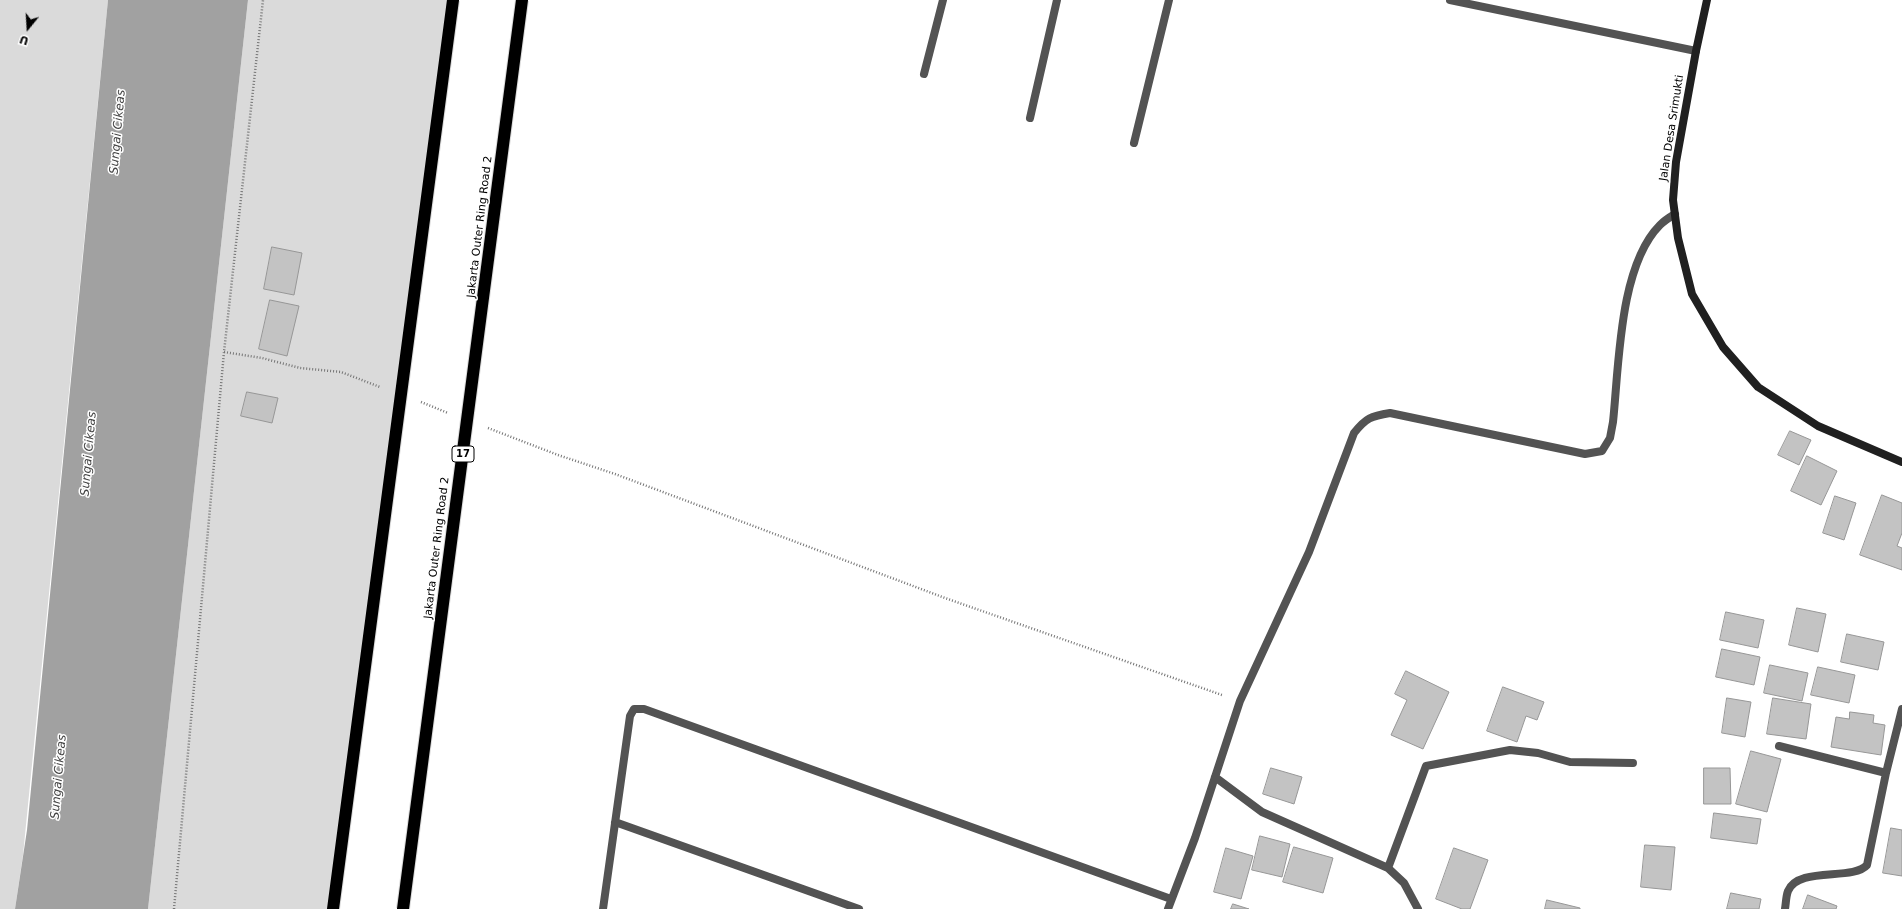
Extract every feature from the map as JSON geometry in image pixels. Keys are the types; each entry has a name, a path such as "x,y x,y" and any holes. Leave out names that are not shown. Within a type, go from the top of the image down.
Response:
{"highway":[{"path":"334,909 453,0"},
{"name":"Jakarta Outer Ring Road 2","path":"403,909 522,0"}],"street":[{"path":"924,74 943,0"},
{"path":"1030,118 1058,0"},
{"path":"1134,143 1169,0"},
{"path":"1450,0 1696,51"},
{"name":"Jalan Desa Srimukti","path":"1707,0 1696,51 1676,162 1673,200 1678,238 1692,294 1723,347 1758,387 1818,426 1902,462"},
{"path":"1168,909 1195,838 1240,701 1309,552 1354,433 1373,415 1390,413 1586,454 1602,451 1610,438 1613,422 1624,313 1636,263 1649,238 1660,224 1675,214"},
{"path":"1785,909 1788,890 1795,882 1817,875 1855,871 1864,868 1867,865 1886,772 1902,708"},
{"path":"603,909 630,716 634,709 644,709 1171,899"},
{"path":"1778,746 1886,772"},
{"path":"1388,868 1426,766 1510,750 1538,753 1570,762 1633,763"},
{"path":"1215,777 1262,812 1388,868 1404,883 1418,909"},
{"path":"615,822 859,909"}],"path":[{"path":"174,909 224,352 263,0"},
{"path":"224,352 262,358 300,368 341,372 386,389"},
{"path":"416,401 453,415"},
{"path":"483,426 945,598 1240,701"}],"shaded area":[{"path":"0,0 108,0 23,855 15,909 0,909"},
{"path":"248,0 453,0 333,909 148,909"}],"water":[{"name":"Sungai Cikeas","path":"108,0 248,0 148,909 15,909 27,830"}],"building":[{"path":"272,247 302,253 294,295 264,289"},
{"path":"270,300 299,306 287,356 259,349"},
{"path":"247,392 278,398 272,423 241,416"},
{"path":"1790,431 1811,440 1799,465 1778,455"},
{"path":"1807,456 1837,471 1821,505 1791,491"},
{"path":"1882,495 1902,503 1902,533 1897,546 1902,548 1902,570 1860,555"},
{"path":"1835,496 1856,503 1844,540 1823,533"},
{"path":"1797,608 1826,614 1818,652 1789,645"},
{"path":"1726,612 1764,620 1758,648 1720,640"},
{"path":"1847,634 1884,642 1878,670 1841,662"},
{"path":"1722,649 1760,657 1754,685 1716,677"},
{"path":"1770,665 1808,673 1802,701 1764,693"},
{"path":"1818,667 1855,675 1849,703 1811,695"},
{"path":"1406,671 1449,692 1423,749 1391,735 1407,700 1395,694"},
{"path":"1503,687 1544,702 1537,720 1526,716 1517,742 1487,731"},
{"path":"1727,698 1751,702 1745,737 1722,733"},
{"path":"1773,698 1811,704 1806,739 1767,734"},
{"path":"1850,712 1874,715 1873,723 1885,725 1881,755 1831,747 1836,717 1849,719"},
{"path":"1751,751 1781,759 1767,812 1736,804"},
{"path":"1271,768 1302,777 1294,804 1263,794"},
{"path":"1704,768 1730,768 1731,804 1704,804"},
{"path":"1714,813 1761,819 1757,844 1711,838"},
{"path":"1891,828 1902,830 1902,876 1883,873"},
{"path":"1260,836 1290,844 1282,877 1252,870"},
{"path":"1645,845 1675,847 1671,890 1641,887"},
{"path":"1294,847 1333,858 1323,893 1283,882"},
{"path":"1226,848 1253,856 1241,899 1214,892"},
{"path":"1454,848 1488,860 1470,909 1462,909 1436,899"},
{"path":"1731,893 1761,899 1759,909 1727,909"},
{"path":"1808,895 1837,906 1836,909 1803,909"},
{"path":"1547,900 1580,908 1580,909 1545,909"},
{"path":"1233,904 1249,909 1231,909"}]}
